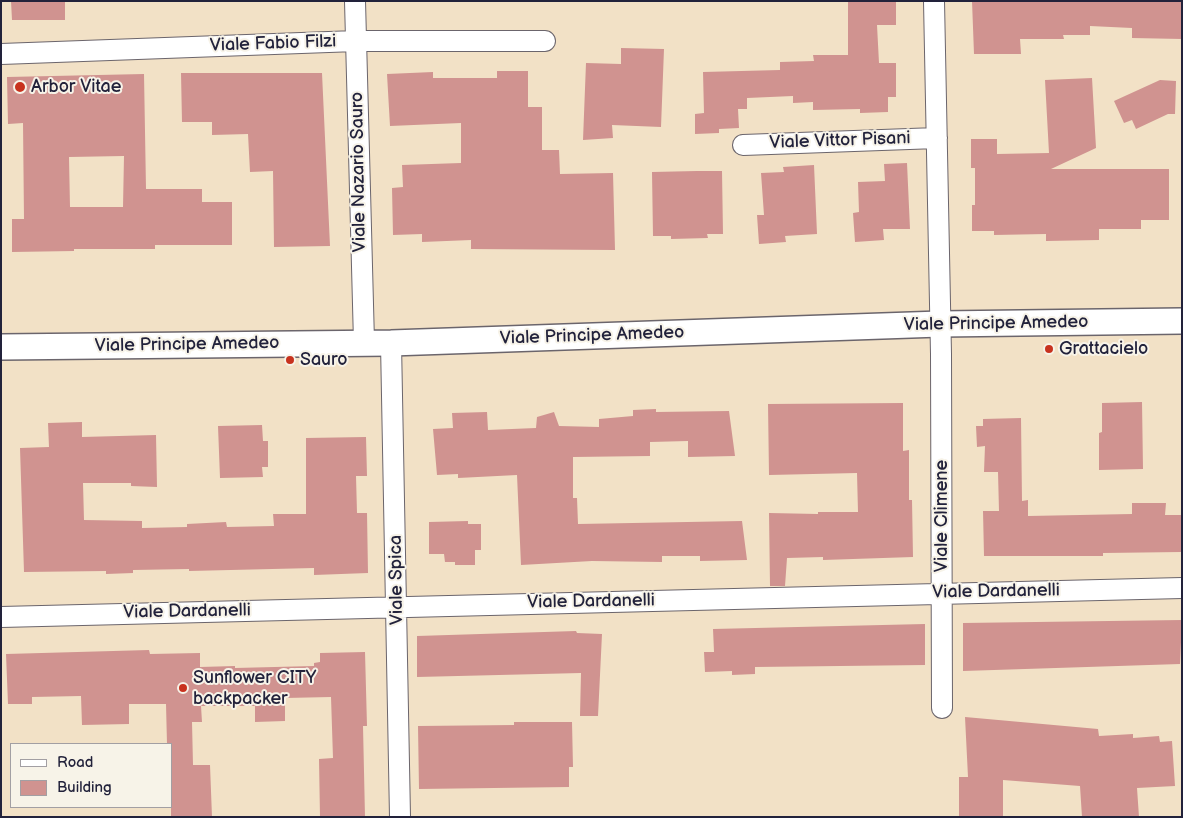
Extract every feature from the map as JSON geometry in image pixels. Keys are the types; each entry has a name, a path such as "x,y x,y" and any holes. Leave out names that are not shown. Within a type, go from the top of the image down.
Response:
{"street":[{"name":"Viale Nazario Sauro","path":"355,1 364,342"},
{"name":"Viale Vittor Pisani","path":"934,1 940,324"},
{"name":"Viale Fabio Filzi","path":"1,54 356,41 545,41"},
{"name":"Viale Vittor Pisani","path":"743,145 937,138"},
{"name":"Viale Principe Amedeo","path":"1,347 391,343 940,324 1182,321"},
{"name":"Viale Climene","path":"940,324 943,594 942,708"},
{"name":"Viale Spica","path":"391,343 398,607 400,817"},
{"name":"Viale Dardanelli","path":"1,617 1182,588"}],"building":[{"path":"11,1 65,1 65,20 12,20"},
{"path":"848,1 896,1 896,25 877,25 879,63 896,63 896,97 888,97 888,112 860,113 860,109 813,110 813,102 793,103 793,96 747,98 747,109 738,109 739,128 719,129 719,133 695,134 695,114 704,113 703,72 780,70 780,62 814,61 813,55 848,55"},
{"path":"972,1 1182,1 1182,39 1132,38 1132,28 1090,26 1090,35 1063,35 1064,39 1020,39 1021,54 974,54"},
{"path":"621,48 664,49 661,127 612,125 613,138 583,140 586,63 621,64"},
{"path":"497,71 528,71 528,107 542,107 542,150 559,150 560,174 613,173 615,250 471,249 471,240 422,242 422,234 393,235 392,188 403,187 402,165 461,163 461,123 390,126 387,74 433,72 433,78 497,78"},
{"path":"181,73 322,73 330,246 274,247 273,171 250,172 248,134 212,135 212,122 182,122"},
{"path":"144,74 146,189 202,189 202,202 232,202 232,245 155,245 155,249 74,249 74,251 12,252 12,219 24,219 23,123 8,124 7,77","holes":["124,156 123,207 70,207 69,157"]},
{"path":"1092,78 1096,148 1051,169 1169,169 1169,220 1141,220 1141,229 1099,229 1099,240 1046,241 1046,234 994,235 994,231 972,231 972,205 975,205 975,168 971,168 971,139 997,139 997,154 1049,153 1045,80"},
{"path":"1160,80 1176,81 1175,114 1168,114 1136,129 1132,120 1124,123 1114,101"},
{"path":"907,163 910,229 883,229 884,240 855,242 853,213 859,212 858,182 885,181 884,164"},
{"path":"814,165 817,234 785,236 786,242 759,244 757,215 764,215 761,173 784,172 783,167"},
{"path":"722,171 723,234 707,234 708,238 671,239 671,236 653,236 652,172"},
{"path":"1142,402 1143,469 1099,470 1099,433 1102,432 1102,403"},
{"path":"903,403 903,451 909,450 909,500 912,500 913,557 823,560 823,557 787,558 785,586 770,586 769,513 818,514 818,512 858,512 857,473 769,475 768,404"},
{"path":"656,409 656,412 729,411 735,456 688,457 688,441 650,442 650,456 573,457 573,498 577,498 578,524 742,521 747,560 700,561 700,556 662,556 662,562 592,561 521,565 517,475 458,478 458,474 437,475 433,429 453,428 452,413 487,412 488,430 536,428 537,417 554,412 559,426 599,427 599,419 633,416 633,410"},
{"path":"1021,418 1022,501 1028,500 1028,516 1132,514 1132,503 1166,503 1165,515 1181,515 1181,552 1103,553 1103,556 984,556 983,511 999,511 998,472 984,472 985,446 977,447 976,426 983,426 983,419"},
{"path":"82,422 82,437 156,435 157,487 131,486 131,483 83,483 84,520 142,521 142,528 187,527 187,524 226,522 227,527 274,526 273,514 306,514 306,438 366,437 367,476 356,476 357,513 367,513 368,573 314,575 314,568 189,571 189,569 133,570 133,573 106,574 106,571 24,572 20,448 49,447 48,423"},
{"path":"262,425 263,441 268,441 268,467 262,467 263,477 220,478 218,426"},
{"path":"468,521 468,524 481,524 481,550 475,550 475,565 455,565 455,562 445,562 444,554 429,554 429,522"},
{"path":"1182,620 1180,664 963,671 963,623"},
{"path":"925,624 925,665 755,667 755,674 732,675 732,671 705,672 704,652 714,652 713,629"},
{"path":"576,631 577,633 602,634 598,716 580,716 581,673 417,677 417,636"},
{"path":"149,650 150,654 200,653 200,667 235,666 235,668 314,666 314,663 320,662 320,653 365,652 367,726 363,726 365,817 320,817 319,759 333,758 331,697 285,698 285,721 255,722 255,706 201,706 202,722 192,722 193,765 210,765 212,817 171,817 172,743 167,743 166,704 129,704 129,724 82,725 81,696 32,697 32,704 8,704 6,654"},
{"path":"965,717 1098,729 1099,736 1133,734 1133,738 1159,736 1160,742 1172,741 1175,786 1137,788 1139,817 1082,817 1080,786 1003,780 1003,817 959,817 959,777 968,777"},
{"path":"514,722 572,722 573,767 569,767 569,787 419,789 418,726 514,725"}],"place":[{"name":"Arbor Vitae","path":"20,87"},
{"name":"Grattacielo","path":"1049,349"},
{"name":"Sauro","path":"290,360"},
{"name":"Sunflower CITY backpacker","path":"183,688"}]}
